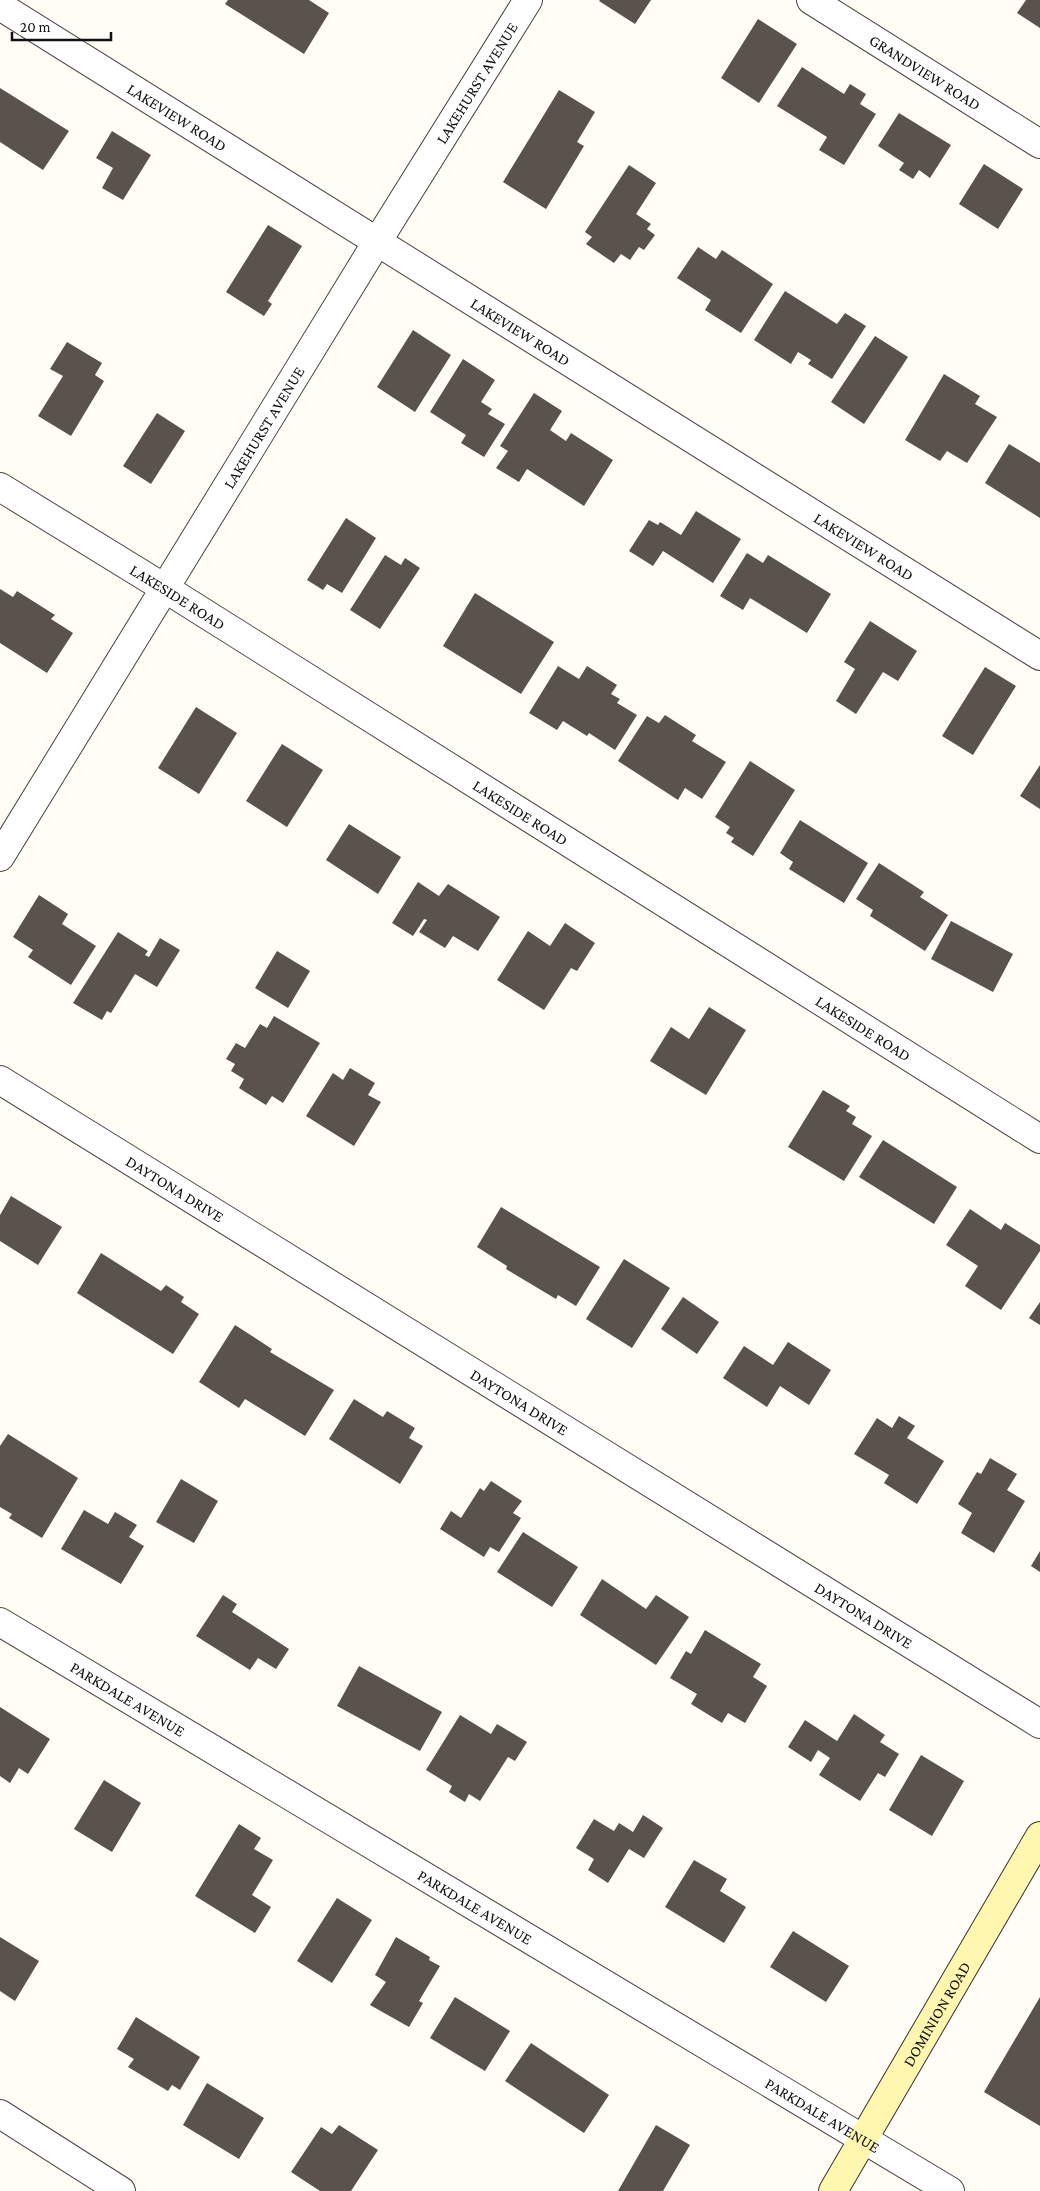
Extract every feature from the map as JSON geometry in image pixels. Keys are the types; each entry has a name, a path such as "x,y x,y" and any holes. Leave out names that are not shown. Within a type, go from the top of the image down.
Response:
{"main road":[{"name":"DOMINION ROAD","path":"833,2191 1040,1836"}],"street":[{"name":"LAKEHURST AVENUE","path":"0,857 377,242 528,0"},
{"name":"GRANDVIEW ROAD","path":"811,0 1040,144"},
{"name":"LAKEVIEW ROAD","path":"0,6 1040,656"},
{"name":"LAKESIDE ROAD","path":"0,487 166,589 1040,1138"},
{"name":"DAYTONA DRIVE","path":"0,1080 1040,1724"},
{"name":"PARKDALE AVENUE","path":"0,1622 950,2191"},
{"path":"0,2114 121,2191"}],"building":[{"path":"228,0 309,0 329,13 304,54 225,4"},
{"path":"600,0 651,0 635,24"},
{"path":"1026,0 1040,0 1040,28 1017,13"},
{"path":"758,19 797,44 759,103 721,78"},
{"path":"802,67 844,94 850,84 866,94 860,104 876,114 844,165 819,150 827,137 777,106"},
{"path":"0,88 69,131 43,170 0,142"},
{"path":"559,90 595,112 577,142 584,146 546,209 503,182"},
{"path":"899,113 951,145 930,178 919,170 913,179 899,170 904,163 878,146"},
{"path":"112,131 151,155 123,200 102,188 113,168 96,158"},
{"path":"984,164 1023,189 998,229 959,204"},
{"path":"629,165 656,183 636,214 651,224 647,229 655,235 644,250 639,247 630,260 621,254 614,263 586,244 592,237 585,232"},
{"path":"268,225 302,246 268,301 272,304 264,316 226,292"},
{"path":"698,247 716,259 722,250 773,284 741,333 705,310 711,300 677,278"},
{"path":"785,291 837,324 845,313 866,326 832,379 808,364 811,360 798,352 791,364 754,340"},
{"path":"413,330 451,355 415,412 377,387"},
{"path":"875,336 908,357 864,424 831,402"},
{"path":"67,342 102,363 95,375 104,381 71,436 38,416 63,376 50,369"},
{"path":"463,359 495,380 481,402 492,409 488,414 505,424 484,457 461,443 466,435 430,412"},
{"path":"944,374 980,396 975,404 997,417 967,463 947,451 940,461 905,440"},
{"path":"534,393 562,411 550,430 566,441 571,433 613,460 584,506 527,469 519,482 496,468 508,451 500,446"},
{"path":"157,413 185,431 151,484 123,466"},
{"path":"1009,444 1040,463 1040,518 985,483"},
{"path":"696,511 741,539 713,583 663,551 653,566 629,551 649,520 658,525 660,522 681,535"},
{"path":"346,518 376,538 342,593 327,584 323,590 307,580"},
{"path":"747,553 763,563 768,555 831,594 807,633 750,598 743,610 720,596"},
{"path":"385,555 401,565 405,558 420,568 380,629 350,610"},
{"path":"0,589 13,597 17,591 55,615 51,619 73,633 47,673 0,643"},
{"path":"475,593 554,642 521,694 443,646"},
{"path":"870,621 917,651 898,681 883,672 856,714 836,701 855,669 844,662"},
{"path":"558,666 579,679 587,666 617,685 611,694 620,699 617,703 637,715 615,750 589,733 587,736 563,721 557,730 529,713"},
{"path":"985,667 1016,686 973,755 942,736"},
{"path":"196,707 237,733 199,794 158,768"},
{"path":"665,715 696,735 692,741 726,762 702,799 685,788 678,800 618,761 647,716 659,723"},
{"path":"282,744 323,770 287,827 246,801"},
{"path":"750,761 795,790 753,856 731,842 734,838 726,833 730,827 715,817"},
{"path":"1040,765 1040,809 1020,796"},
{"path":"800,820 868,863 844,903 789,869 793,862 780,853"},
{"path":"349,824 401,857 378,894 326,860"},
{"path":"879,863 924,892 920,897 948,915 925,951 870,916 873,910 856,899"},
{"path":"418,882 439,896 448,884 500,917 478,951 453,936 445,948 419,932 427,920 424,919 413,936 392,923"},
{"path":"39,895 68,914 62,924 96,946 71,985 28,957 33,950 13,937"},
{"path":"951,921 1013,954 993,992 931,959"},
{"path":"565,923 595,943 577,971 571,968 544,1010 497,980 528,931 550,946"},
{"path":"118,932 148,951 145,955 149,957 160,938 180,950 157,987 135,974 111,1013 107,1011 102,1020 73,1003"},
{"path":"277,951 310,971 288,1008 255,988"},
{"path":"709,1007 746,1030 706,1095 650,1061 671,1027 689,1039"},
{"path":"274,1016 320,1043 283,1103 272,1096 266,1105 239,1088 244,1079 231,1071 235,1064 226,1059 236,1043 245,1048 260,1024 267,1028"},
{"path":"350,1068 375,1083 368,1095 381,1102 354,1146 306,1116 333,1073 343,1080"},
{"path":"823,1090 850,1106 846,1111 856,1117 852,1124 872,1136 844,1181 788,1147"},
{"path":"883,1140 957,1187 934,1224 859,1177"},
{"path":"11,1196 62,1227 38,1265 0,1241 0,1215"},
{"path":"501,1207 600,1267 576,1306 558,1295 556,1299 506,1269 507,1266 477,1247"},
{"path":"970,1209 1001,1230 1005,1223 1040,1245 1040,1251 1001,1310 965,1286 978,1266 946,1245"},
{"path":"101,1253 161,1291 166,1285 184,1297 181,1302 199,1314 173,1354 77,1293"},
{"path":"624,1259 670,1288 632,1348 586,1319"},
{"path":"683,1297 719,1322 697,1354 661,1329"},
{"path":"1040,1302 1040,1325 1029,1318"},
{"path":"235,1325 272,1349 270,1352 334,1390 305,1436 245,1399 239,1408 199,1382"},
{"path":"788,1342 831,1370 809,1405 780,1386 767,1407 723,1378 744,1346 773,1365"},
{"path":"354,1399 383,1417 387,1411 415,1428 409,1438 423,1446 400,1484 329,1439"},
{"path":"899,1416 915,1426 907,1438 944,1461 917,1504 884,1483 889,1475 854,1454 877,1418 892,1428"},
{"path":"8,1434 78,1478 42,1538 9,1518 12,1514 0,1507 0,1446"},
{"path":"990,1458 1017,1474 1007,1490 1025,1501 994,1553 961,1533 972,1513 958,1504 977,1472 981,1474"},
{"path":"181,1479 218,1501 194,1543 156,1522"},
{"path":"491,1481 522,1501 513,1513 521,1518 499,1552 490,1547 484,1557 440,1529 451,1511 461,1518 480,1488 484,1491"},
{"path":"84,1510 108,1524 115,1512 137,1525 129,1537 144,1546 121,1584 61,1549"},
{"path":"523,1532 578,1567 552,1607 497,1572"},
{"path":"1040,1551 1040,1572 1031,1566"},
{"path":"602,1579 646,1609 656,1595 689,1617 656,1665 580,1615"},
{"path":"223,1595 237,1604 232,1612 289,1649 276,1669 258,1658 250,1670 196,1636"},
{"path":"705,1630 761,1664 753,1677 767,1686 745,1723 728,1713 722,1723 691,1704 697,1694 670,1678 686,1651 691,1654"},
{"path":"359,1666 442,1712 420,1751 337,1706"},
{"path":"0,1707 50,1739 28,1774 19,1768 10,1783 0,1776"},
{"path":"854,1714 885,1735 880,1742 899,1754 885,1777 878,1773 860,1801 819,1775 830,1758 818,1750 811,1762 788,1747 805,1720 837,1741"},
{"path":"460,1715 491,1734 497,1724 527,1742 515,1761 508,1757 480,1801 469,1794 465,1802 449,1792 452,1786 426,1770"},
{"path":"921,1755 964,1781 932,1836 889,1810"},
{"path":"104,1780 141,1803 112,1852 74,1829"},
{"path":"643,1815 663,1828 644,1858 629,1849 608,1883 588,1870 594,1859 576,1848 594,1819 614,1831 619,1823 633,1832"},
{"path":"239,1824 261,1838 254,1849 273,1860 252,1895 271,1907 255,1933 195,1896"},
{"path":"694,1860 727,1879 720,1891 746,1907 724,1943 665,1907"},
{"path":"337,1898 372,1920 332,1983 297,1961"},
{"path":"793,1931 849,1966 826,2002 770,1967"},
{"path":"0,1937 39,1961 15,2001 0,1991"},
{"path":"396,1937 430,1957 429,1960 440,1966 419,2001 423,2003 409,2027 370,2005 386,1982 375,1975"},
{"path":"455,1997 510,2031 485,2071 430,2038"},
{"path":"1040,1997 1040,2126 984,2092"},
{"path":"136,2017 200,2057 180,2090 172,2085 168,2091 128,2067 134,2059 117,2049"},
{"path":"531,2043 609,2095 584,2133 505,2081"},
{"path":"207,2083 264,2118 239,2159 183,2125"},
{"path":"339,2125 378,2150 351,2191 320,2191 291,2172 321,2127 332,2134"},
{"path":"656,2125 690,2145 663,2191 618,2191"}]}
